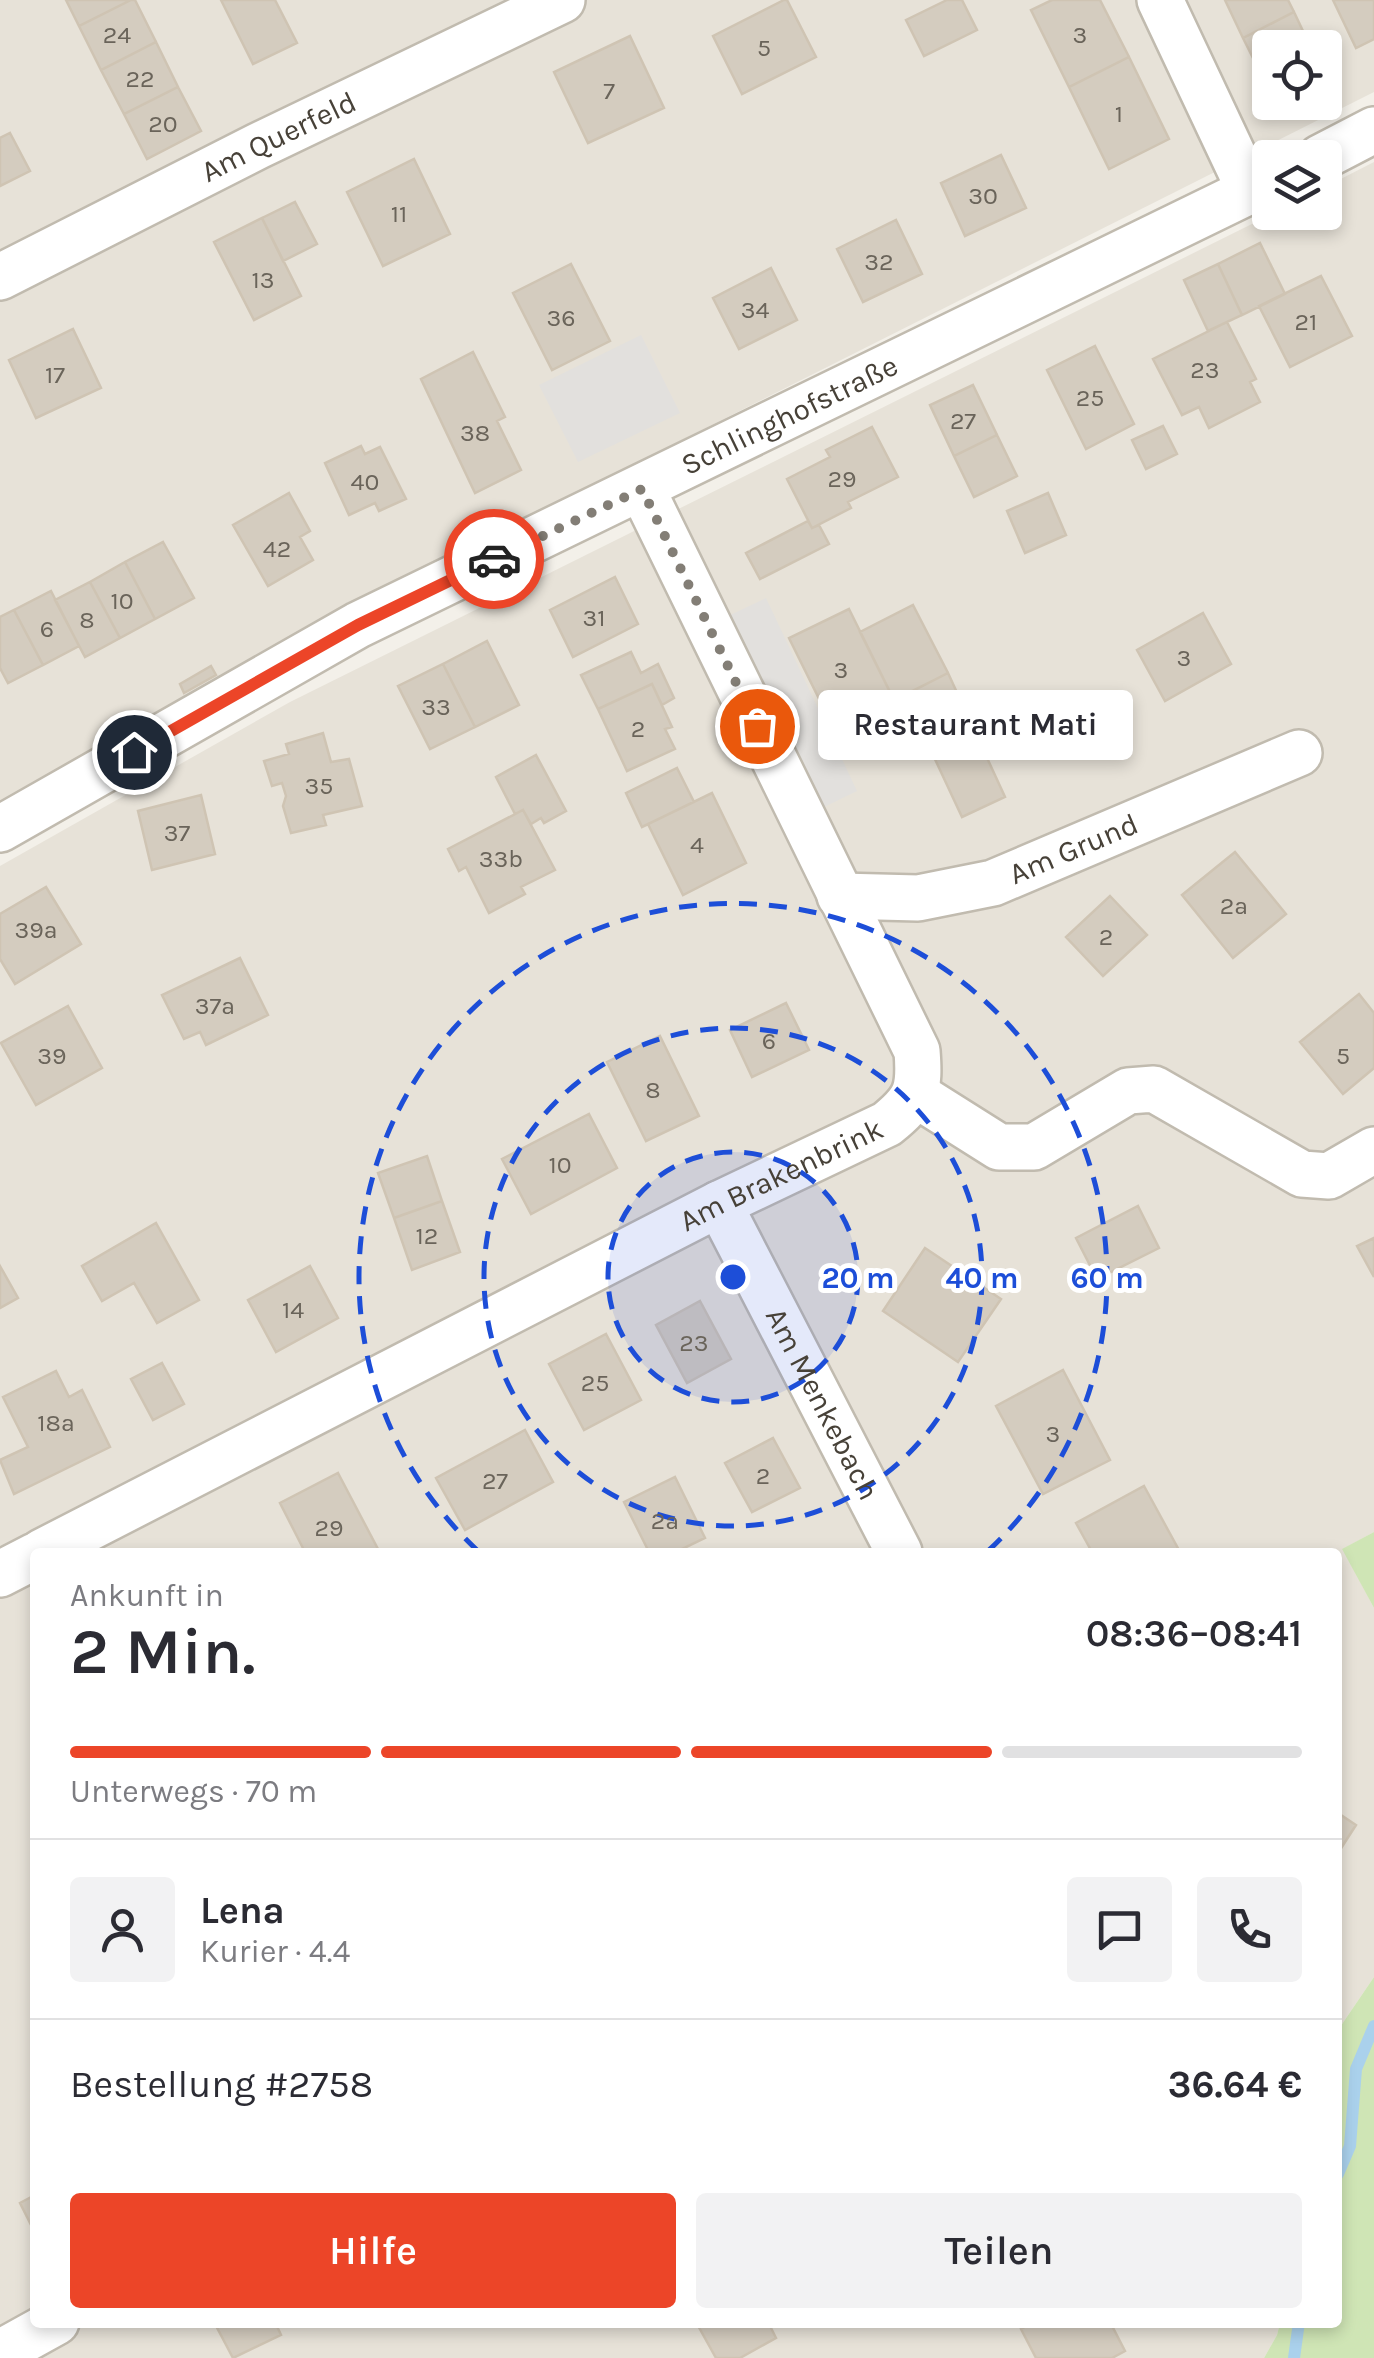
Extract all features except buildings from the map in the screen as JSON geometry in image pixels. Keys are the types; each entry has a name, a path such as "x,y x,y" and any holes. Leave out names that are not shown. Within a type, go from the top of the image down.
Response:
{"street":[{"name":"Am Querfeld","path":"0,277 258,146 562,0"},
{"path":"1160,0 1252,171"},
{"path":"1342,147 1374,130"},
{"name":"Schlinghofstraße","path":"0,829 358,625 1252,190"},
{"path":"642,489 917,1050 919,1076 915,1094 999,1147 1034,1147 1128,1091 1154,1090 1302,1174 1329,1176 1374,1150"},
{"name":"Am Grund","path":"840,896 918,898 993,884 1299,753"},
{"name":"Am Brakenbrink","path":"50,1548 719,1204 887,1124 905,1110 915,1094"},
{"name":"Am Menkebach","path":"719,1204 897,1548"},
{"path":"0,1574 30,1559"},
{"path":"0,2353 45,2328"}],"shaded area":[{"path":"0,0 1374,0 1374,92 1342,108 1342,30 1252,30 1252,120 1318,120 1279,140 1252,140 1252,153 509,527 0,805"},
{"path":"1374,162 1374,1532 1343,1549 1374,1608 1374,1977 1342,2024 1342,1548 30,1548 30,2328 1279,2328 1264,2358 0,2358 0,866 290,702 1252,224 1252,230 1342,230 1342,178"},
{"path":"641,335 680,413 578,462 539,385"},
{"path":"766,598 857,791 818,810 726,617"}],"green space":[{"path":"1374,1532 1374,1608 1342,1549"},
{"path":"1374,1977 1374,2358 1264,2358 1279,2328 1342,2328 1342,2024"}],"waterway":[{"path":"1342,2165 1350,2146 1356,2069 1374,2026"},
{"path":"1294,2358 1298,2328"}],"way so far":[{"path":"494,559 642,489 757,726"}],"place":[{"name":"Restaurant Mati","path":"757,726"}],"route":[{"path":"134,752 358,625 494,559"}]}
